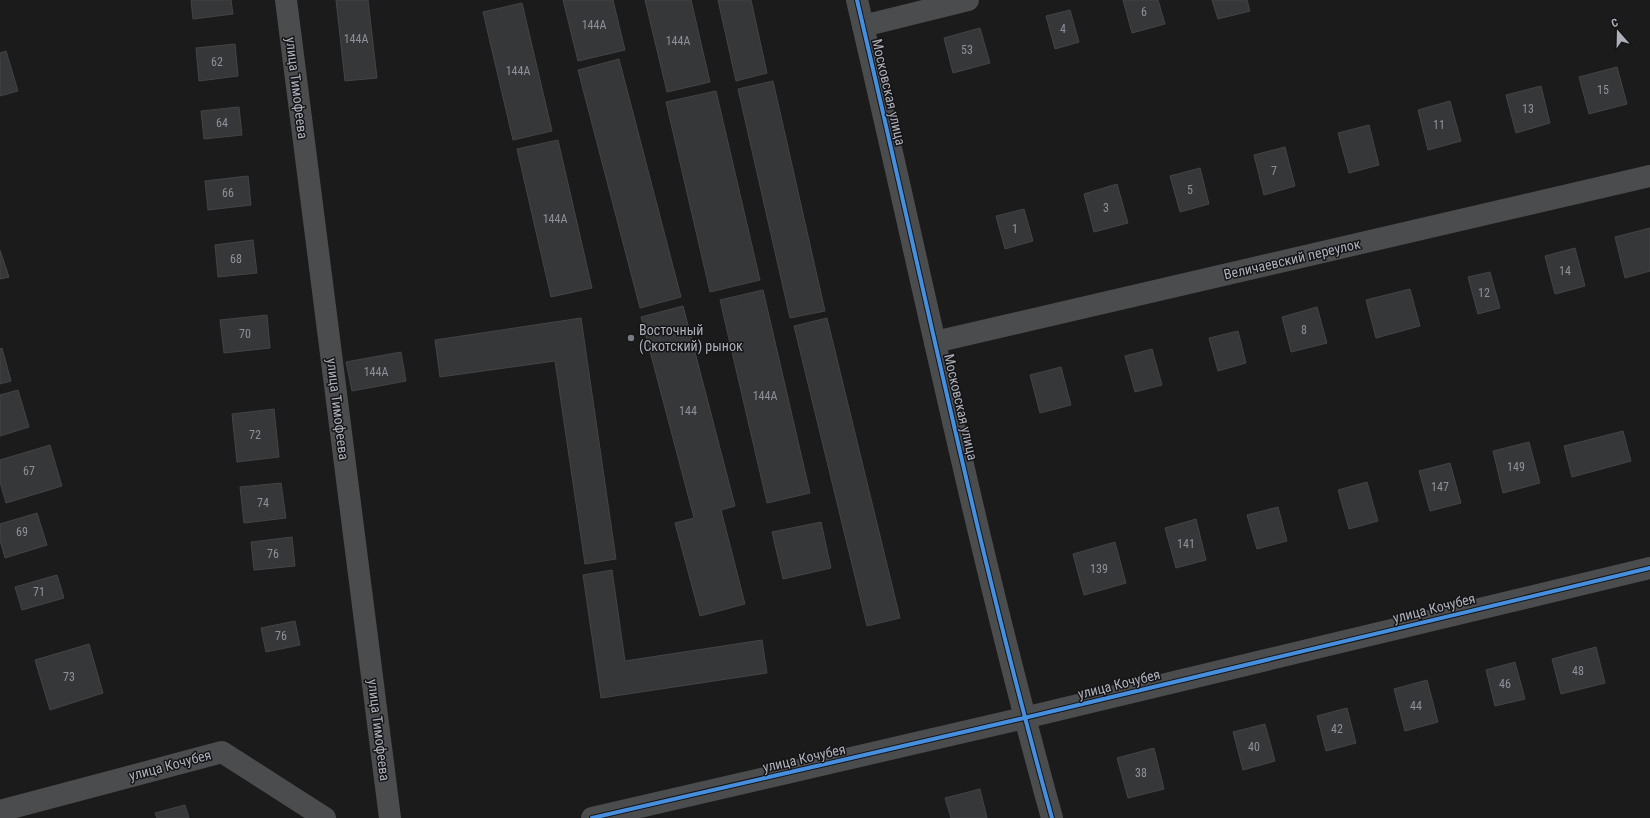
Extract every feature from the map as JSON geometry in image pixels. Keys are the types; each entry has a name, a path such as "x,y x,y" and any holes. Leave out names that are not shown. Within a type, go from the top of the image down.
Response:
{"street":[{"name":"улица Тимофеева","path":"286,0 390,818"},
{"name":"Московская улица","path":"856,0 1024,718 1052,818"},
{"path":"863,26 968,0"},
{"name":"Величаевский переулок","path":"935,342 1650,176"},
{"name":"улица Кочубея","path":"592,818 1024,718 1650,568"},
{"name":"улица Кочубея","path":"0,811 222,752 325,818"}],"building":[{"path":"191,0 231,0 233,14 193,19"},
{"path":"336,0 368,0 377,78 345,81"},
{"path":"563,0 613,0 625,50 578,61"},
{"path":"645,0 691,0 710,82 667,92"},
{"path":"718,0 751,0 767,73 736,81"},
{"path":"1123,0 1158,0 1165,24 1132,33"},
{"path":"1212,0 1247,0 1250,11 1218,19"},
{"path":"522,3 552,131 513,140 483,12"},
{"path":"1070,10 1079,42 1055,49 1046,16"},
{"path":"980,28 990,63 953,73 944,38"},
{"path":"235,44 238,76 199,81 196,48"},
{"path":"6,51 18,91 0,96 0,53"},
{"path":"619,59 681,297 640,308 578,70"},
{"path":"1617,67 1627,104 1589,114 1579,77"},
{"path":"773,81 825,311 790,318 738,89"},
{"path":"1541,86 1550,123 1516,133 1506,95"},
{"path":"716,91 760,280 710,292 666,102"},
{"path":"1450,101 1461,141 1428,150 1418,110"},
{"path":"239,107 242,135 204,139 201,111"},
{"path":"1369,125 1379,165 1349,173 1338,133"},
{"path":"558,140 592,288 551,297 517,149"},
{"path":"1285,147 1295,186 1264,195 1254,155"},
{"path":"1200,168 1209,204 1180,212 1170,176"},
{"path":"248,176 251,205 208,210 205,181"},
{"path":"1117,184 1128,223 1094,232 1084,194"},
{"path":"1024,209 1033,241 1005,249 996,216"},
{"path":"1650,228 1650,271 1625,278 1615,237"},
{"path":"253,240 257,273 218,277 215,245"},
{"path":"1575,248 1585,286 1555,294 1545,256"},
{"path":"0,250 9,277 0,279"},
{"path":"1490,272 1500,308 1478,314 1468,277"},
{"path":"1410,289 1420,326 1376,338 1366,300"},
{"path":"763,290 810,493 767,503 720,300"},
{"path":"683,306 735,506 721,510 745,604 700,616 675,523 694,518 641,317"},
{"path":"1317,307 1327,343 1291,352 1282,317"},
{"path":"267,315 270,348 224,353 220,320"},
{"path":"581,318 616,559 585,564 555,361 440,377 435,340"},
{"path":"827,318 900,618 867,626 794,326"},
{"path":"1238,331 1246,363 1218,371 1209,338"},
{"path":"2,348 11,381 0,384 0,349"},
{"path":"1152,349 1162,385 1135,392 1125,356"},
{"path":"401,352 406,381 352,391 346,362"},
{"path":"1061,367 1071,405 1040,413 1030,375"},
{"path":"18,390 29,427 0,436 0,395"},
{"path":"274,409 279,457 237,462 232,414"},
{"path":"1623,431 1631,461 1572,477 1564,446"},
{"path":"1529,442 1540,483 1503,493 1493,451"},
{"path":"50,445 62,486 6,503 0,482 0,460"},
{"path":"1450,463 1461,503 1430,511 1419,471"},
{"path":"1367,482 1378,521 1349,529 1338,490"},
{"path":"281,483 286,518 244,523 240,487"},
{"path":"1278,507 1287,541 1257,549 1247,515"},
{"path":"37,513 47,545 5,558 0,540 0,524"},
{"path":"1196,519 1206,560 1176,568 1165,528"},
{"path":"821,522 831,568 783,579 772,532"},
{"path":"292,537 295,566 254,570 251,542"},
{"path":"1115,542 1126,583 1084,595 1073,554"},
{"path":"612,570 625,661 762,640 767,673 601,698 583,575"},
{"path":"57,575 64,598 22,610 15,587"},
{"path":"295,621 300,645 266,652 261,628"},
{"path":"89,644 103,693 50,710 35,660"},
{"path":"1596,647 1605,683 1561,694 1552,659"},
{"path":"1515,662 1525,699 1495,706 1486,670"},
{"path":"1427,680 1438,722 1405,731 1394,689"},
{"path":"1347,708 1356,743 1326,751 1317,716"},
{"path":"1265,724 1275,761 1243,770 1233,732"},
{"path":"1154,748 1164,789 1128,798 1117,758"},
{"path":"980,789 987,818 951,818 945,798"},
{"path":"185,805 189,818 157,818 155,813"}],"cycle path":[{"path":"857,0 974,513 1052,818"},
{"path":"592,818 1024,718 1650,568"}],"place":[{"name":"Восточный (Скотский) рынок","path":"631,338"}]}
